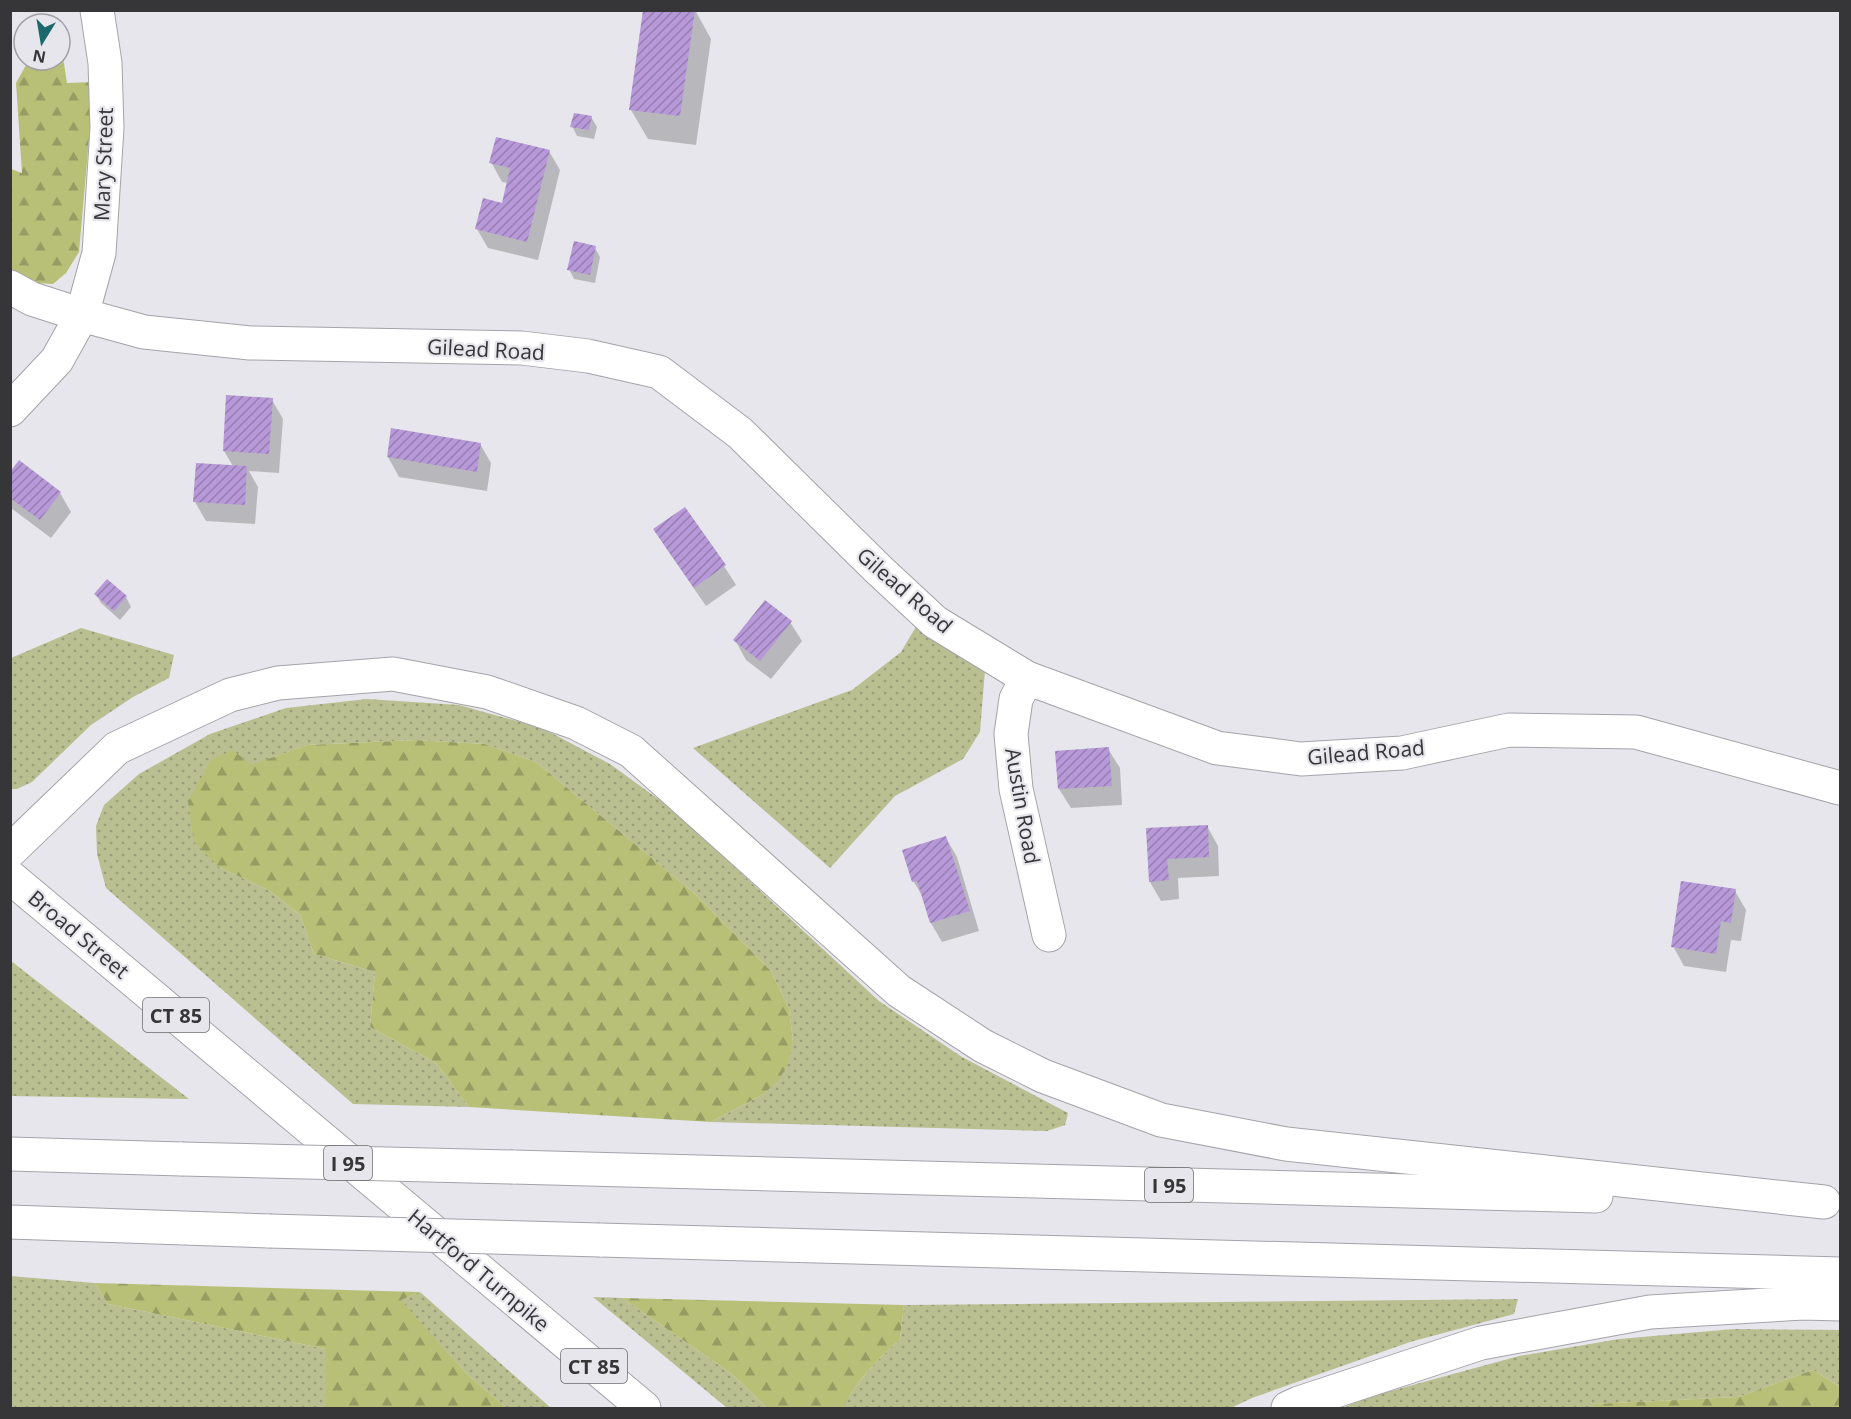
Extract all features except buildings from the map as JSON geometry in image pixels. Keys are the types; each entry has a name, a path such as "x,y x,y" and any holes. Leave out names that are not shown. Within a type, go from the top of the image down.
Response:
{"main road":[{"name":"Mary Street","path":"10,410 57,360 82,315 99,253 107,128 105,63 97,10"},
{"name":"Gilead Road","path":"10,287 32,299 144,332 250,343 522,348 588,356 658,372 740,433 935,622 1027,678 1217,748 1301,759 1402,753 1509,730 1636,732 1840,788"},
{"path":"10,851 117,748 230,695 278,683 393,674 487,692 576,723 631,751 899,991 983,1046 1033,1071 1161,1120 1286,1144 1832,1202"},
{"name":"Austin Road","path":"1027,678 1016,699 1011,734 1016,789 1049,935"},
{"name":"Broad Street","path":"10,877 341,1154"},
{"name":"I 95","path":"10,1154 1832,1202"},
{"name":"Hartford Turnpike","path":"341,1154 644,1408"},
{"path":"10,1222 1840,1274"},
{"path":"1288,1408 1481,1343 1650,1312 1803,1303 1840,1304"}],"green space":[{"path":"22,72 65,72 67,83 94,82 79,252 66,273 53,284 35,283 11,269 11,169 22,173 16,83"},
{"path":"917,625 985,670 980,732 963,759 895,796 830,868 693,748 852,690 901,652"},
{"path":"81,628 174,655 169,678 133,697 91,725 32,782 17,789 11,789 11,658"},
{"path":"367,699 459,705 542,728 610,764 672,809 879,1001 962,1057 1068,1113 1065,1125 1047,1131 711,1122 762,1095 793,1041 789,1009 771,971 694,893 536,762 485,744 416,740 307,745 250,766 219,867 270,891 300,915 314,954 375,972 370,1027 436,1063 469,1107 353,1104 106,888 97,854 96,826 104,805 139,774 210,734 286,708"},
{"path":"416,740 485,744 536,762 694,893 771,971 789,1009 793,1041 787,1066 778,1081 762,1095 711,1122 469,1107 436,1063 370,1027 375,972 314,954 300,915 270,891 219,867 194,842 188,802 211,760 233,750 251,765 307,745"},
{"path":"11,961 189,1099 11,1096"},
{"path":"10,1276 95,1283 108,1304 326,1349 326,1408 11,1408"},
{"path":"95,1283 420,1292 401,1300 468,1375 507,1408 326,1408 326,1349 108,1304"},
{"path":"420,1292 551,1408 507,1408 468,1375 400,1300"},
{"path":"593,1297 622,1298 732,1374 767,1408 727,1408"},
{"path":"622,1298 904,1305 900,1339 868,1371 843,1408 767,1408 732,1374"},
{"path":"1518,1299 1514,1314 1410,1342 1252,1398 1231,1408 843,1408 868,1371 900,1339 904,1305"},
{"path":"1734,1329 1840,1330 1840,1387 1813,1370 1738,1397 1594,1404 1594,1408 1343,1408 1365,1398 1519,1356 1619,1339"},
{"path":"1813,1370 1840,1387 1840,1408 1594,1408 1594,1404 1738,1397"}]}
